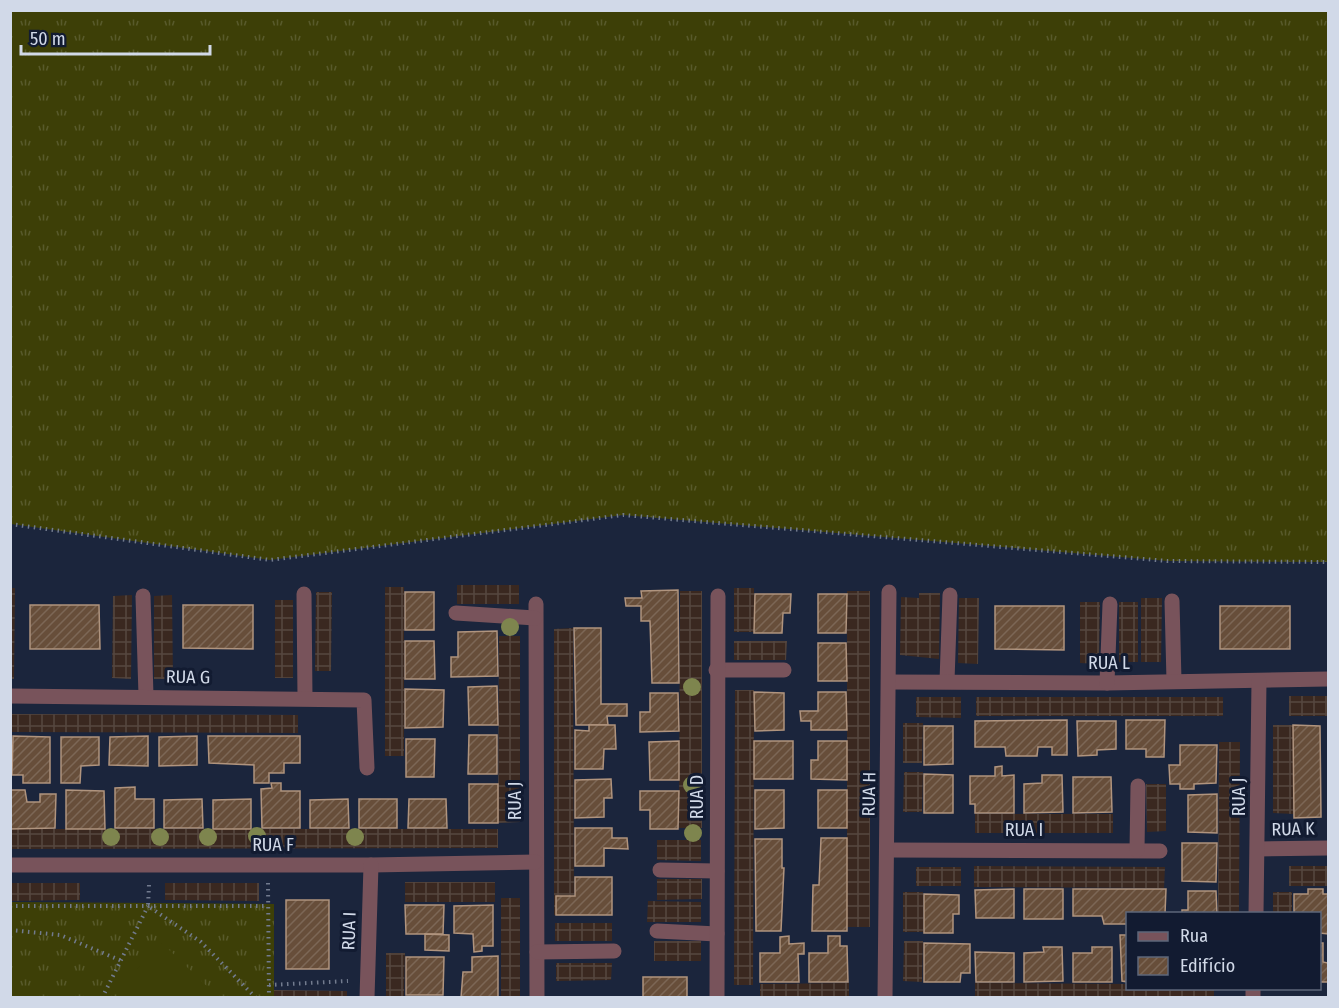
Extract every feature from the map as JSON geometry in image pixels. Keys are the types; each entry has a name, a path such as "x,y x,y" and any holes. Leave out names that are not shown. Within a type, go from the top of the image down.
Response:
{"street":[{"name":"RUA H","path":"885,998 889,592"},
{"path":"304,594 305,698"},
{"path":"947,681 950,595"},
{"path":"143,596 146,696"},
{"name":"RUA D","path":"717,998 716,670 718,596"},
{"path":"1172,601 1174,681"},
{"path":"1107,682 1110,604"},
{"name":"RUA J","path":"456,613 535,611 537,998"},
{"path":"716,670 784,670"},
{"name":"RUA L","path":"889,682 1329,679"},
{"name":"RUA J","path":"1256,912 1259,681"},
{"name":"RUA G","path":"10,696 364,700 367,768"},
{"path":"1137,850 1138,786"},
{"name":"RUA K","path":"1258,849 1329,848"},
{"name":"RUA I","path":"888,850 1160,851"},
{"name":"RUA F","path":"10,865 371,865 535,862"},
{"name":"RUA I","path":"367,998 371,865"},
{"path":"660,870 717,871"},
{"path":"657,931 717,934"},
{"path":"537,952 614,951"}],"path":[{"path":"10,524 270,560 623,514 1168,561 1329,562"},
{"path":"268,865 269,998"},
{"path":"102,998 148,906 149,866"},
{"path":"10,906 268,906"},
{"path":"148,906 201,942 256,998"},
{"path":"10,930 60,935 122,961"},
{"path":"268,985 367,980"}],"shaded area":[{"path":"457,585 519,585 519,604 457,604"},
{"path":"385,587 404,587 404,756 385,756"},
{"path":"11,588 15,588 14,679 10,679"},
{"path":"734,588 754,588 754,632 734,632"},
{"path":"680,591 702,591 702,828 679,828"},
{"path":"847,591 870,591 870,927 847,927"},
{"path":"316,592 332,592 331,671 315,671"},
{"path":"919,593 940,593 939,659 900,655 901,597 919,598"},
{"path":"132,595 131,679 112,678 113,596"},
{"path":"172,595 173,679 154,679 154,596"},
{"path":"959,598 979,598 978,664 958,663"},
{"path":"1141,598 1162,598 1161,662 1141,662"},
{"path":"275,600 293,600 293,678 275,678"},
{"path":"1080,602 1100,602 1099,664 1080,663"},
{"path":"1119,602 1138,602 1138,662 1119,662"},
{"path":"573,628 574,915 554,915 554,629"},
{"path":"499,636 520,636 520,822 498,823"},
{"path":"734,641 787,641 786,660 734,660"},
{"path":"735,690 754,690 753,985 734,985"},
{"path":"1289,696 1328,696 1328,716 1289,716"},
{"path":"916,697 961,697 961,718 916,717"},
{"path":"976,697 1223,697 1223,716 976,716"},
{"path":"11,714 298,715 298,733 11,732"},
{"path":"903,723 923,723 922,763 903,763"},
{"path":"1273,725 1293,725 1293,814 1273,813"},
{"path":"1219,742 1240,742 1239,912 1218,912"},
{"path":"904,772 923,772 922,812 903,812"},
{"path":"1146,784 1166,784 1166,831 1147,832"},
{"path":"975,814 1113,814 1113,833 975,833"},
{"path":"10,829 498,829 498,848 11,849"},
{"path":"657,840 701,840 701,861 657,860"},
{"path":"974,866 1165,867 1164,888 974,887"},
{"path":"1289,866 1328,866 1328,886 1289,886"},
{"path":"916,867 961,867 961,886 916,886"},
{"path":"657,879 702,879 702,899 657,900"},
{"path":"405,882 495,882 495,902 405,902"},
{"path":"11,883 80,883 80,900 11,901"},
{"path":"165,883 259,883 259,901 165,900"},
{"path":"903,892 923,892 923,932 903,932"},
{"path":"1273,892 1292,892 1292,912 1273,912"},
{"path":"501,898 520,898 520,997 501,997"},
{"path":"648,901 701,902 701,922 647,922"},
{"path":"555,923 612,923 612,941 555,941"},
{"path":"654,941 701,941 701,961 654,961"},
{"path":"904,941 923,941 922,982 903,981"},
{"path":"386,953 405,953 404,997 386,997"},
{"path":"556,963 612,963 611,980 556,981"},
{"path":"849,983 849,997 760,997 760,984"},
{"path":"975,983 1126,984 1126,990 1214,990 1214,997 975,997"},
{"path":"273,990 347,991 347,997 273,998"}],"green space":[{"path":"11,10 1328,11 1328,562 1168,561 623,515 270,560 11,524"},
{"path":"11,902 274,904 274,997 11,998"},
{"path":"162,943 218,997 121,997 115,992"}],"building":[{"path":"678,590 679,683 652,683 650,621 641,621 641,606 626,606 625,598 642,598 641,591"},
{"path":"405,592 434,592 434,630 405,630"},
{"path":"755,594 791,594 790,613 783,613 782,633 754,633"},
{"path":"818,594 847,594 846,633 818,633"},
{"path":"30,605 99,605 100,649 30,649"},
{"path":"183,605 253,605 253,649 183,648"},
{"path":"995,606 1064,606 1064,650 995,649"},
{"path":"1220,606 1290,606 1290,649 1220,649"},
{"path":"574,628 601,628 601,704 627,704 627,716 607,716 608,725 576,725"},
{"path":"497,631 498,676 451,677 451,657 458,657 458,632"},
{"path":"405,641 434,641 435,679 405,679"},
{"path":"818,643 846,643 847,681 818,681"},
{"path":"497,686 498,725 469,725 468,687"},
{"path":"405,689 444,690 443,727 405,728"},
{"path":"754,692 784,693 784,730 755,731"},
{"path":"818,692 846,692 847,730 811,730 811,721 801,721 800,711 818,711"},
{"path":"650,693 678,693 679,731 640,732 640,712 650,712"},
{"path":"1067,720 1067,755 1052,755 1052,747 1038,747 1037,756 1006,756 1005,747 975,747 975,721"},
{"path":"1126,720 1165,720 1164,757 1146,757 1146,749 1126,749"},
{"path":"1077,721 1116,721 1116,749 1097,750 1097,755 1078,756"},
{"path":"589,725 615,725 616,749 604,749 603,769 575,769 575,730 589,731"},
{"path":"1293,725 1320,726 1321,817 1294,818"},
{"path":"924,726 953,726 953,764 924,765"},
{"path":"469,735 497,735 497,774 468,774"},
{"path":"13,736 50,737 50,783 23,783 23,775 12,775"},
{"path":"148,736 148,766 109,765 110,737"},
{"path":"197,736 197,765 159,766 159,737"},
{"path":"208,736 300,736 300,763 284,763 284,773 269,773 269,783 254,783 254,765 209,763"},
{"path":"61,737 99,737 99,765 81,766 80,783 61,783"},
{"path":"406,739 435,739 434,777 406,777"},
{"path":"679,741 679,780 650,780 649,742"},
{"path":"754,741 793,741 793,779 754,779"},
{"path":"818,741 847,741 847,780 811,779 811,760 818,760"},
{"path":"1180,745 1217,745 1216,783 1194,784 1194,789 1180,789 1180,784 1170,784 1169,765 1180,765"},
{"path":"1002,766 1002,776 1014,775 1014,813 975,813 975,804 970,804 970,776 995,776 995,767"},
{"path":"924,774 953,775 953,813 924,813"},
{"path":"1042,775 1062,775 1063,812 1024,813 1024,784 1042,783"},
{"path":"1073,777 1111,777 1112,812 1073,813"},
{"path":"611,779 612,798 604,798 604,817 575,818 575,780"},
{"path":"271,783 281,783 281,791 300,791 300,828 262,828 261,789 272,788"},
{"path":"469,784 498,784 498,823 469,823"},
{"path":"135,787 135,799 154,799 154,828 115,828 115,788"},
{"path":"10,790 25,790 27,802 40,802 40,794 56,794 55,828 10,829"},
{"path":"66,790 104,791 105,829 66,829"},
{"path":"755,790 784,790 784,828 755,829"},
{"path":"818,790 847,790 847,828 818,828"},
{"path":"640,791 679,791 678,829 650,829 650,810 640,810"},
{"path":"1217,794 1217,833 1188,832 1188,795"},
{"path":"202,799 203,828 164,828 164,800"},
{"path":"251,799 251,829 213,829 213,800"},
{"path":"348,799 349,828 310,828 310,800"},
{"path":"359,799 397,799 397,828 359,828"},
{"path":"409,799 446,799 447,828 408,828"},
{"path":"575,828 612,828 612,838 627,838 628,849 604,848 604,866 575,866"},
{"path":"821,838 847,838 847,931 812,931 813,885 819,885"},
{"path":"755,839 782,839 782,868 784,868 781,931 756,931"},
{"path":"1182,843 1217,843 1216,882 1182,881"},
{"path":"575,877 612,877 612,915 556,915 556,896 575,896"},
{"path":"1014,889 1014,918 976,918 975,890"},
{"path":"1024,889 1063,889 1063,919 1024,919"},
{"path":"1073,889 1166,889 1165,912 1126,912 1126,924 1104,924 1102,916 1073,916"},
{"path":"1308,889 1323,889 1323,894 1328,894 1328,934 1321,933 1321,912 1294,912 1294,894 1308,894"},
{"path":"1188,891 1216,891 1217,912 1182,912 1182,910 1188,910"},
{"path":"924,894 959,895 959,914 953,914 953,933 924,933"},
{"path":"286,900 329,900 329,969 286,969"},
{"path":"405,905 444,905 443,934 406,934"},
{"path":"493,905 493,946 482,946 482,951 474,952 473,934 454,933 454,906"},
{"path":"425,934 449,935 449,951 425,950"},
{"path":"1120,935 1126,935 1126,982 1122,981"},
{"path":"789,936 789,944 804,943 804,954 798,954 799,982 760,982 760,953 780,953 780,937"},
{"path":"828,936 840,936 840,946 847,946 848,982 809,982 809,953 828,953"},
{"path":"924,943 970,944 970,973 961,973 960,982 924,982"},
{"path":"1321,943 1323,943 1323,962 1328,963 1328,982 1321,982"},
{"path":"1043,947 1062,947 1063,981 1024,982 1024,953 1044,952"},
{"path":"1092,947 1112,947 1112,982 1073,982 1073,953 1092,953"},
{"path":"975,952 1014,953 1014,982 976,982"},
{"path":"498,956 498,998 461,998 463,972 472,972 472,957"},
{"path":"406,957 444,957 443,995 406,995"},
{"path":"643,977 687,977 687,998 643,998"}]}
